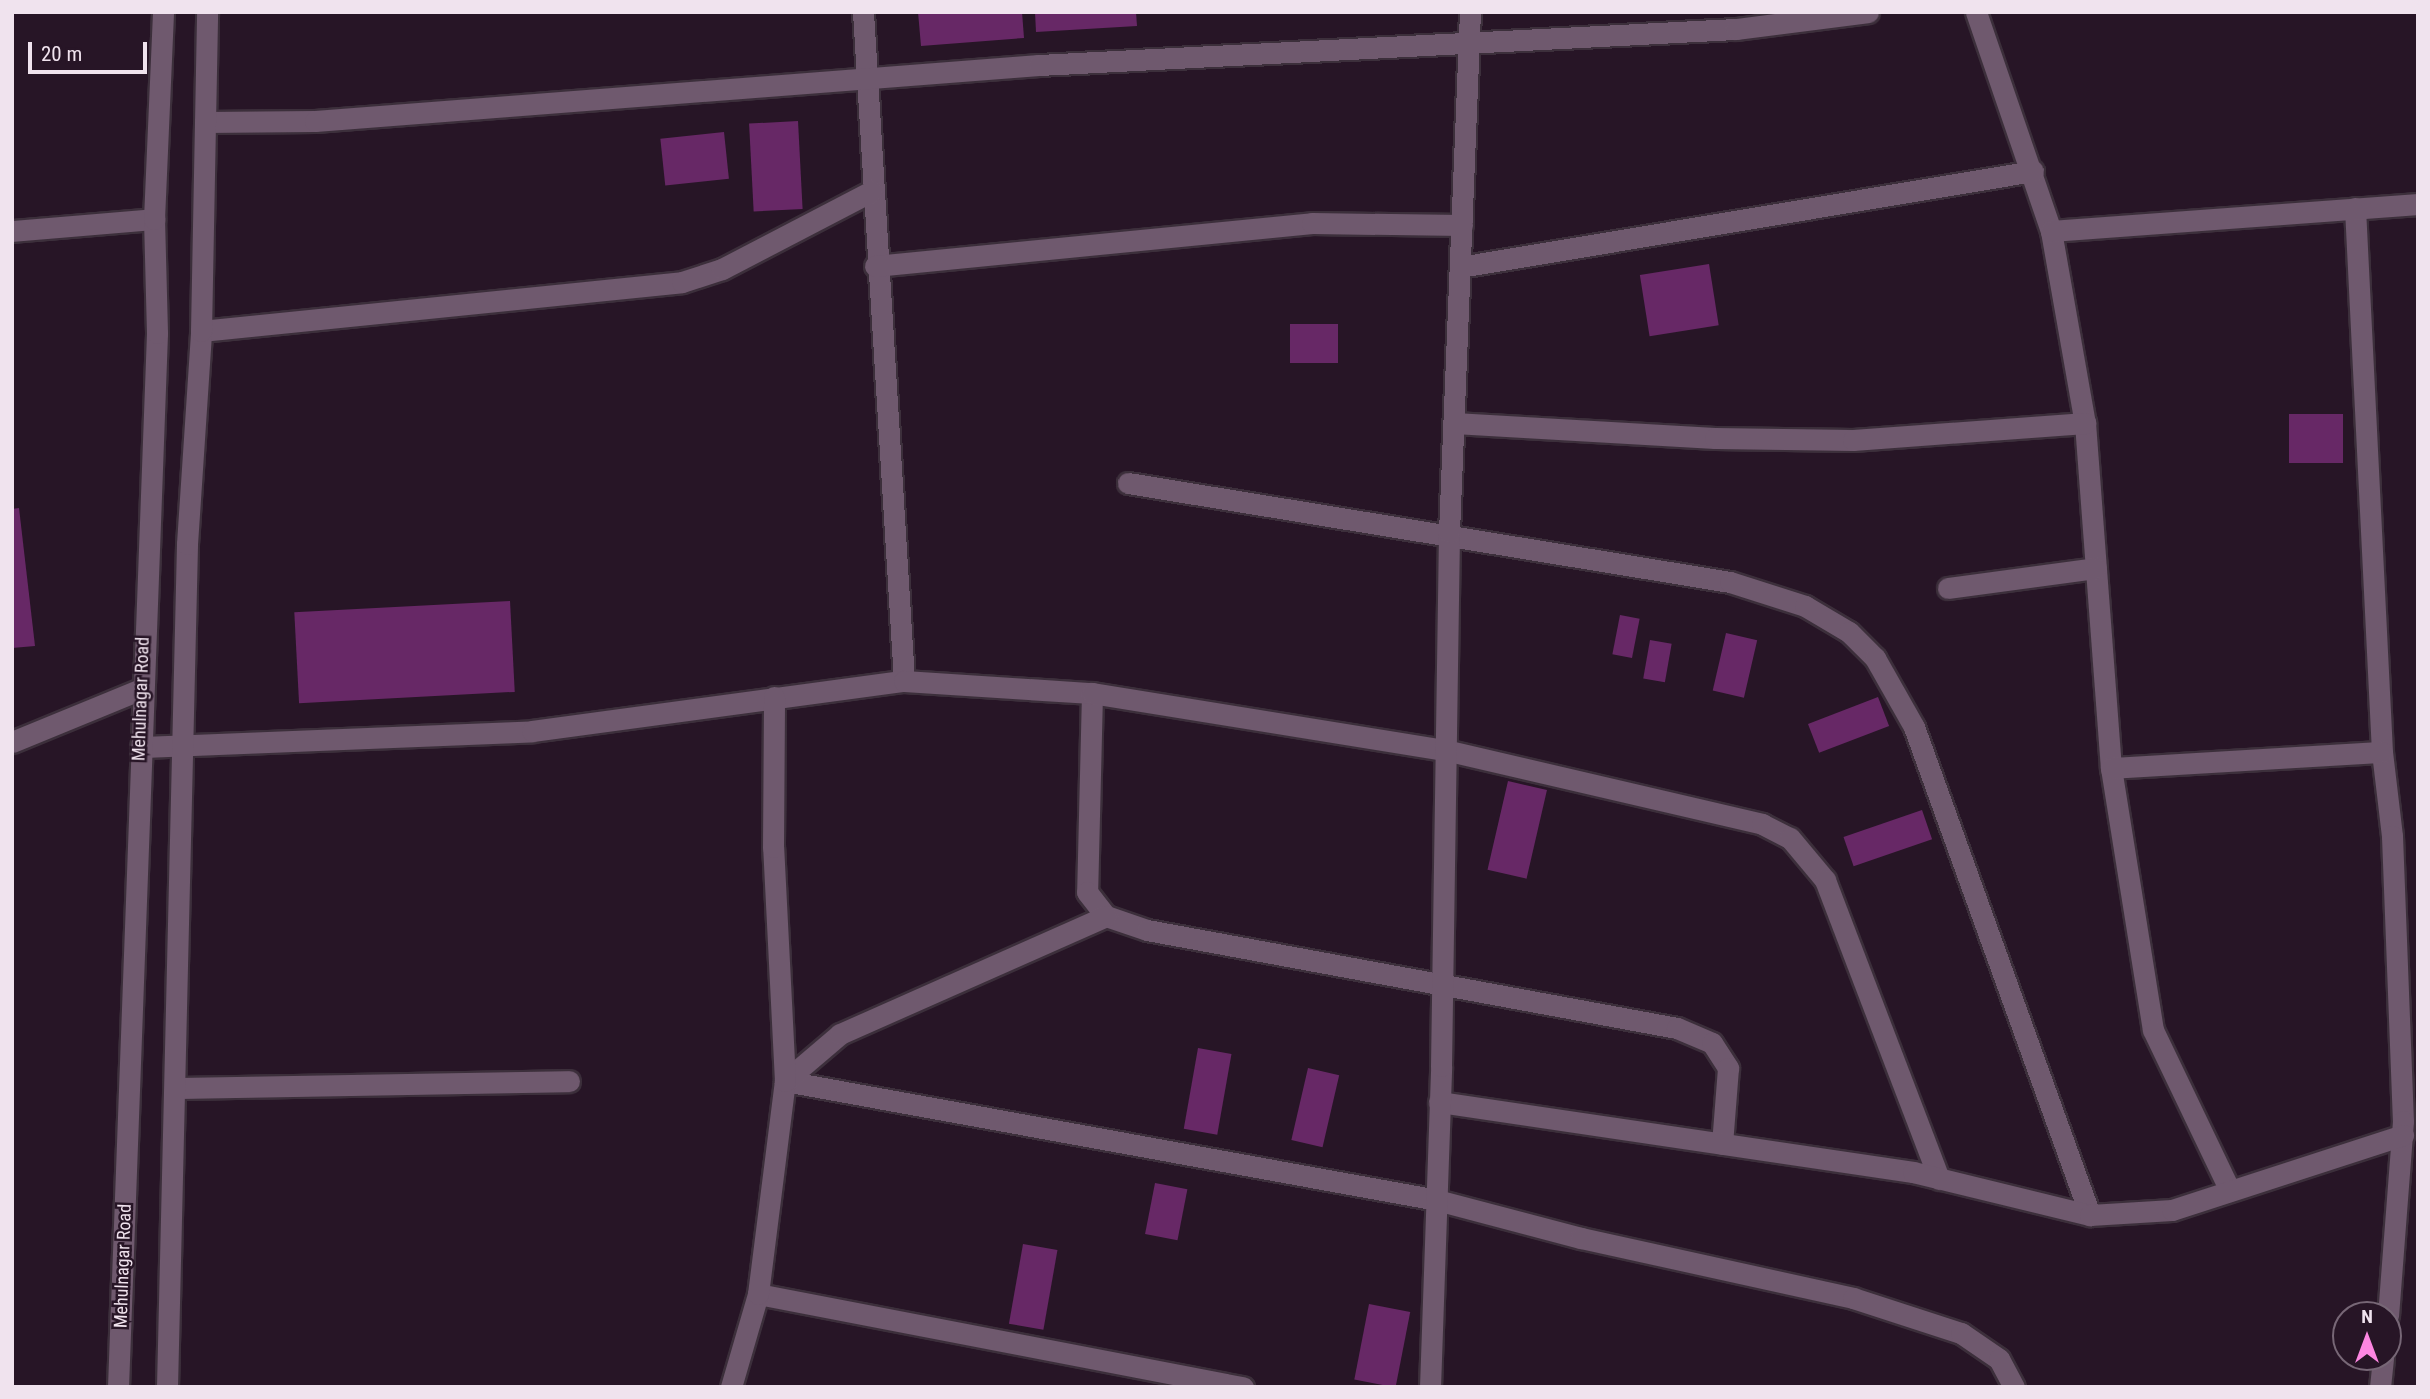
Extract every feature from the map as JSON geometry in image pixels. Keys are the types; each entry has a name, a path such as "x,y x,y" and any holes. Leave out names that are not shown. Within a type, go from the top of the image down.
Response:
{"street":[{"name":"Mehulnagar Road","path":"118,1387 141,690 157,333 154,219 163,12"},
{"path":"167,1387 187,544 201,331 207,12"},
{"path":"863,12 875,266 896,507 904,681"},
{"path":"1430,1387 1437,1200 1449,532 1470,12"},
{"path":"205,122 315,121 866,77 1736,29 1868,12"},
{"path":"1976,12 2033,171 2051,230 2085,423 2110,768 2153,1030 2230,1191"},
{"path":"1460,267 2033,171"},
{"path":"201,331 682,282 722,269 872,191"},
{"path":"2051,230 2418,204"},
{"path":"2355,208 2382,752 2392,836 2403,1135 2389,1301"},
{"path":"12,231 154,219"},
{"path":"875,266 1312,223 1462,225"},
{"path":"1454,423 1716,438 1853,440 2085,423"},
{"path":"1128,482 1449,532 1730,582 1805,606 1849,632 1875,658 1914,727 2090,1215"},
{"path":"1948,588 2096,568"},
{"path":"141,747 531,731 904,681 1092,693 1445,750 1762,824 1790,838 1825,880 1939,1180"},
{"path":"12,742 141,690"},
{"path":"1092,693 1087,892 1106,916 1147,930 1677,1028 1712,1043 1728,1068 1722,1144"},
{"path":"731,1387 758,1294 785,1081 773,847 774,697"},
{"path":"2110,768 2382,752"},
{"path":"785,1081 840,1034 1106,916"},
{"path":"175,1088 569,1081"},
{"path":"785,1081 1437,1200 1903,1313 1961,1333 1999,1359 2014,1387"},
{"path":"1439,1102 1722,1144 1939,1180 2090,1215 2139,1215 2172,1210 2403,1135"},
{"path":"758,1294 1243,1387"}],"building":[{"path":"918,12 1022,12 1024,38 921,46"},
{"path":"1035,12 1136,12 1137,26 1036,32"},
{"path":"798,121 803,209 754,211 749,124"},
{"path":"724,132 729,179 665,185 660,139"},
{"path":"1709,264 1719,325 1650,336 1640,275"},
{"path":"1290,324 1338,324 1338,363 1290,363"},
{"path":"2289,414 2343,414 2343,463 2289,463"},
{"path":"19,508 35,646 12,648 12,509"},
{"path":"510,601 515,692 299,703 294,612"},
{"path":"1620,615 1640,619 1632,658 1612,654"},
{"path":"1726,633 1757,640 1744,698 1713,690"},
{"path":"1650,640 1672,644 1665,682 1643,678"},
{"path":"1878,697 1889,726 1819,753 1808,724"},
{"path":"1508,781 1547,790 1527,879 1488,870"},
{"path":"1922,810 1932,839 1854,866 1844,837"},
{"path":"1198,1048 1231,1054 1217,1135 1184,1129"},
{"path":"1308,1068 1339,1075 1323,1147 1291,1140"},
{"path":"1155,1183 1187,1189 1177,1240 1145,1234"},
{"path":"1023,1244 1057,1250 1043,1330 1009,1324"},
{"path":"1369,1304 1410,1312 1396,1387 1354,1380"}]}
